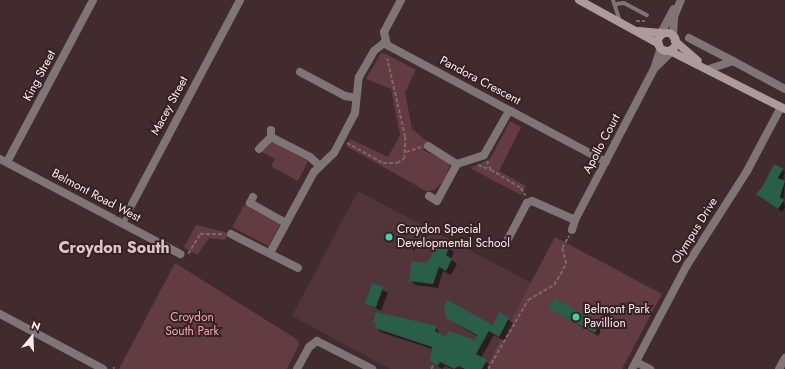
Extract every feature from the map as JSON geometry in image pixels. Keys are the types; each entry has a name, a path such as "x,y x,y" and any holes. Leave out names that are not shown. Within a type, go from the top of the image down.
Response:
{"main road":[{"path":"579,0 637,30 671,52 708,69 783,108"},
{"path":"637,30 661,33 666,32 708,69"},
{"path":"660,46 661,33"},
{"path":"671,52 674,39"}],"street":[{"name":"King Street","path":"4,160 93,0"},
{"name":"Macey Street","path":"122,223 240,0"},
{"path":"270,253 286,222 320,166 330,157 355,113 359,77 374,51 385,42 384,32 401,0"},
{"path":"661,33 680,0"},
{"path":"674,39 674,17 680,0"},
{"path":"689,38 785,89"},
{"name":"Pandora Crescent","path":"385,42 509,111 606,162"},
{"name":"Apollo Court","path":"572,230 575,220 654,69 660,46"},
{"name":"Apollo Court","path":"654,69 671,52"},
{"path":"708,69 733,61"},
{"path":"300,72 345,96 356,98"},
{"name":"Olympus Drive","path":"634,366 687,266 747,171 783,108"},
{"path":"428,145 457,164 469,162 484,155 509,111"},
{"path":"259,148 271,133 310,157 320,166"},
{"name":"Belmont Road West","path":"4,160 183,256"},
{"path":"429,196 437,201 457,164"},
{"path":"253,197 250,203 286,222"},
{"path":"507,241 527,203 537,201 575,220"},
{"path":"232,234 298,268"},
{"path":"0,314 103,369"},
{"path":"297,369 314,342 318,341 372,369"},
{"path":"779,369 785,358"},
{"path":"634,366 650,369"}],"lane":[{"path":"620,22 615,2 624,3 647,14"}],"path":[{"path":"341,140 389,164 402,162 405,152 405,137 387,59"},
{"path":"405,152 428,145"},
{"path":"484,155 491,170"},
{"path":"469,162 491,170 525,192 527,203"},
{"path":"488,369 528,300 554,286 566,264 562,248 572,230"},
{"path":"183,256 200,234 232,234"},
{"path":"432,369 434,364"}],"shaded area":[{"name":"Croydon Special Developmental School","path":"358,191 531,283 485,369 390,369 292,316"}],"green space":[{"path":"381,53 386,54 416,70 405,92 412,129 427,141 423,150 448,162 450,166 443,182 434,190 426,191 346,146 350,139 388,157 400,135 391,89 366,79"},
{"path":"510,121 521,127 499,171 526,186 521,195 470,168 490,159"},
{"path":"273,142 308,161 298,181 271,166 275,159 262,152 266,143"},
{"path":"244,205 280,224 268,246 232,227"},
{"path":"196,225 229,233 225,240 209,238 197,255 184,247"},
{"path":"555,237 662,294 622,369 485,369"},
{"name":"Croydon South Park","path":"175,263 298,340 299,345 287,369 119,369"}],"building":[{"path":"774,164 783,169 778,178 785,181 780,197 784,200 778,209 756,194 763,186"},
{"path":"440,241 450,246 446,255 452,259 446,271 439,267 433,284 409,281 412,261 427,263"},
{"path":"372,283 383,287 376,308 364,304"},
{"path":"554,298 589,317 587,321 598,327 595,333 548,308"},
{"path":"447,300 493,325 499,312 509,318 499,337 489,331 476,354 487,360 482,369 465,369 459,366 454,369 440,362 438,366 430,361 432,347 375,328 376,324 373,323 376,312 437,326 435,331 446,337 449,331 475,340 477,335 446,318 444,307"}],"place":[{"name":"Croydon Special Developmental School","path":"389,237"},
{"name":"Belmont Park Pavillion","path":"576,317"}],"district":[{"name":"Croydon South","path":"114,248"}]}
